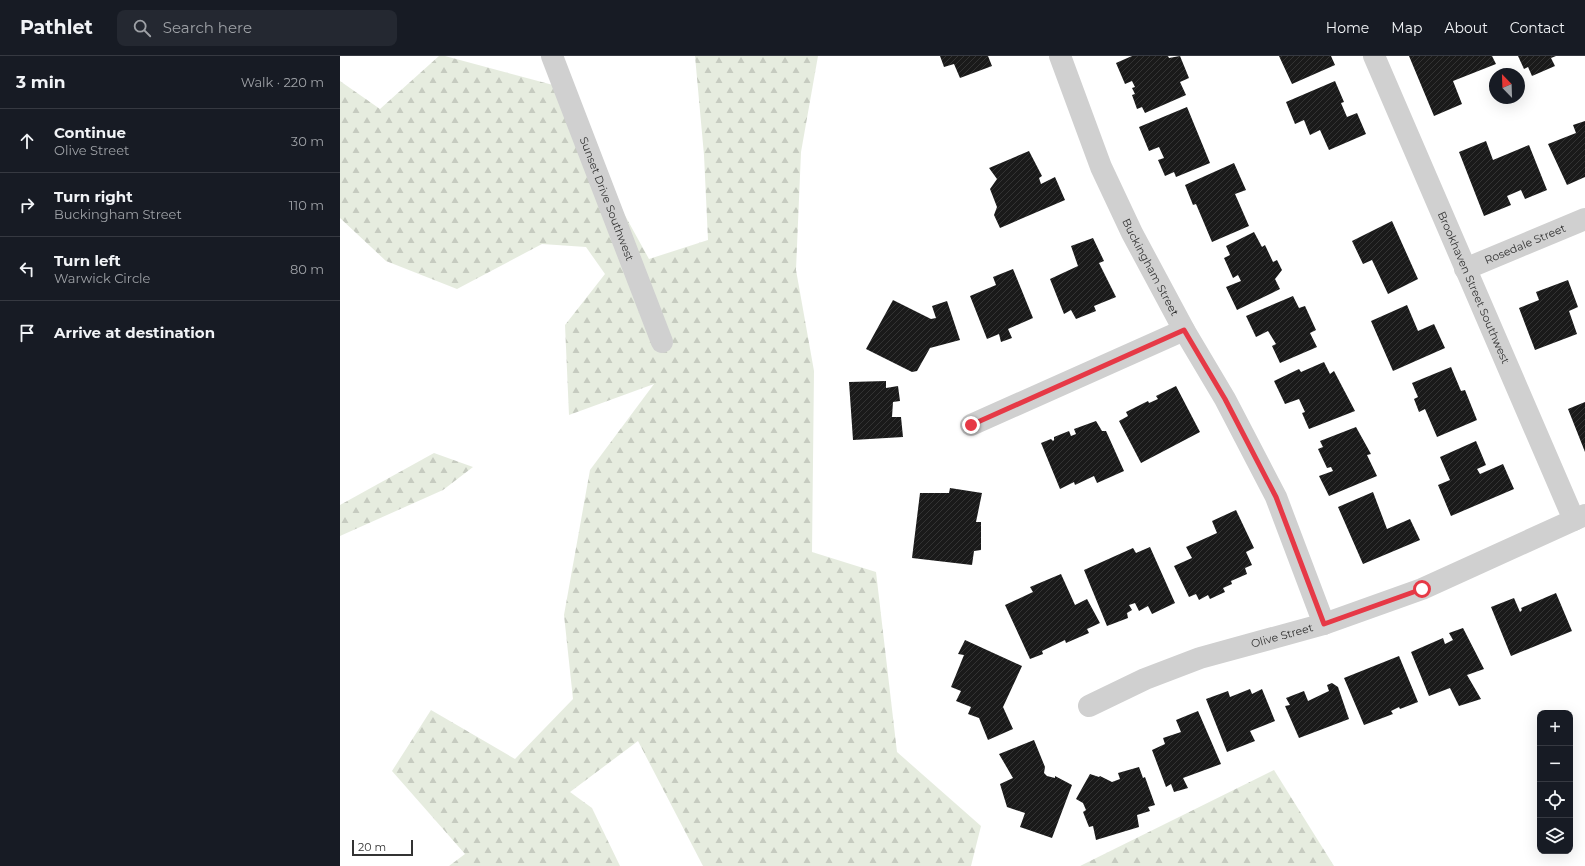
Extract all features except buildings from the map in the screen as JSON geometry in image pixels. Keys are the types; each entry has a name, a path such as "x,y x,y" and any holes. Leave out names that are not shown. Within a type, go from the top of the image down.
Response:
{"street":[{"name":"Sunset Drive Southwest","path":"552,56 662,342"},
{"name":"Buckingham Street","path":"1060,56 1101,167 1132,233 1184,330 1225,399 1276,497 1324,624"},
{"name":"Brookhaven Street Southwest","path":"1374,56 1466,269 1579,518"},
{"name":"Rosedale Street","path":"1466,269 1585,219"},
{"path":"971,425 1184,330"},
{"name":"Olive Street","path":"1089,706 1145,680 1200,658 1324,624 1422,589 1579,518"}],"green space":[{"path":"439,56 445,56 553,85 649,259 708,240 704,155 695,56 818,56 801,152 796,270 814,371 812,552 876,572 897,752 981,826 971,866 703,866 638,741 570,792 592,808 620,866 449,866 465,854 392,771 431,710 515,759 573,699 564,615 590,470 654,384 569,415 565,325 605,274 586,247 542,244 457,289 386,261 340,218 340,81 380,109"},
{"path":"434,453 473,467 443,490 340,536 340,505"},
{"path":"1274,770 1334,866 1080,866"}],"route":[{"path":"971,425 1184,330 1225,399 1276,497 1324,624 1422,589"}]}
